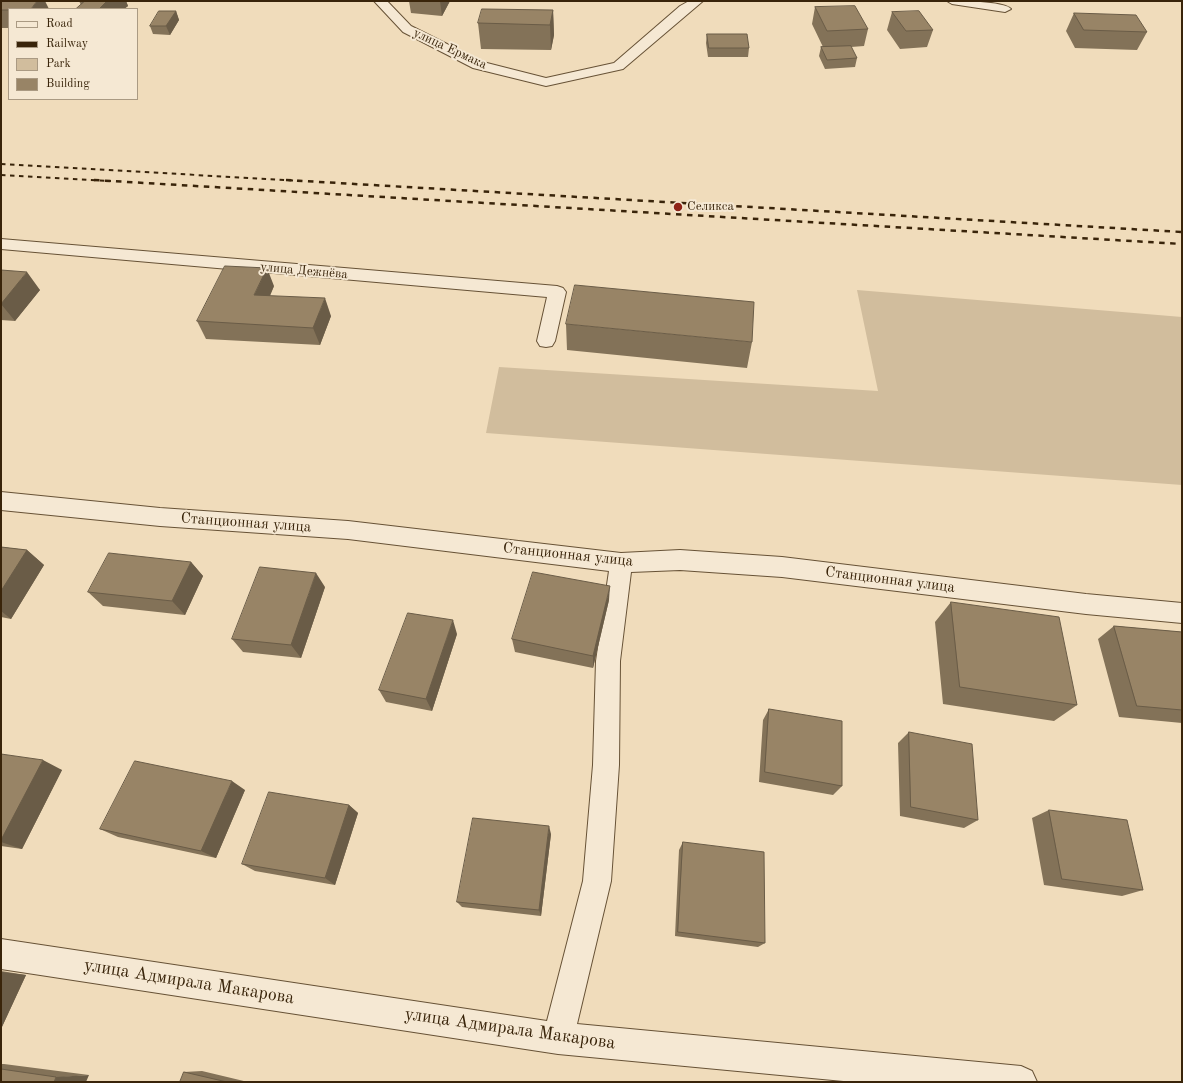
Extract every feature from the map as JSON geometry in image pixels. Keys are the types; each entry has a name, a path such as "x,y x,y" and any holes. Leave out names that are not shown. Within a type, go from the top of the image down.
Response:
{"street":[{"name":"улица Ермака","path":"380,1 407,29 478,65 546,82 618,66 684,9 697,1"},
{"name":"улица Дежнёва","path":"1,244 557,292 546,340"},
{"name":"Станционная улица","path":"1,501 160,517 348,530 621,563 680,560 782,567 1086,604 1182,613"},
{"path":"558,1038 597,881 606,765 608,661 621,563"},
{"name":"улица Адмирала Макарова","path":"1,954 558,1038 1021,1082"}],"lane":[{"path":"952,1 1005,9"}],"green space":[{"path":"857,290 1182,317 1182,485 486,433 499,367 878,391"}],"building":[{"path":"1,1 37,1 32,8 8,8 8,10 1,10"},
{"path":"85,1 107,1 100,8 77,8"},
{"path":"855,6 868,29 827,31 815,7"},
{"path":"482,9 553,10 550,25 478,23"},
{"path":"159,11 176,11 166,26 150,26"},
{"path":"919,11 933,30 906,31 892,12"},
{"path":"1074,13 1136,15 1147,32 1084,30"},
{"path":"707,34 747,34 749,48 709,48"},
{"path":"851,46 857,58 827,60 821,47"},
{"path":"225,266 267,268 254,295 325,298 313,328 197,321"},
{"path":"1,270 27,272 1,304"},
{"path":"575,285 754,302 752,342 566,324"},
{"path":"1,547 27,550 1,591"},
{"path":"109,553 191,562 172,601 88,592"},
{"path":"260,567 316,573 291,645 232,639"},
{"path":"533,572 610,586 593,656 512,639"},
{"path":"951,602 1059,617 1077,705 960,687"},
{"path":"408,613 453,620 426,699 379,690"},
{"path":"1114,626 1182,632 1182,710 1137,706"},
{"path":"769,709 842,721 842,786 765,772"},
{"path":"909,732 972,744 978,820 911,807"},
{"path":"1,754 43,760 1,840"},
{"path":"135,761 232,781 201,851 100,829"},
{"path":"269,792 349,805 325,878 242,864"},
{"path":"1049,810 1127,820 1143,890 1062,879"},
{"path":"473,818 549,826 539,910 457,902"},
{"path":"683,842 764,852 765,943 678,932"},
{"path":"1,1069 56,1077 54,1082 1,1082"},
{"path":"184,1072 227,1082 180,1082"}],"railway":[{"path":"1,164 303,181"},
{"path":"1,175 111,181"},
{"path":"94,180 111,181"},
{"path":"286,180 1182,232"},
{"path":"111,181 1182,244"}],"place":[{"name":"Селикса","path":"678,207"}]}
